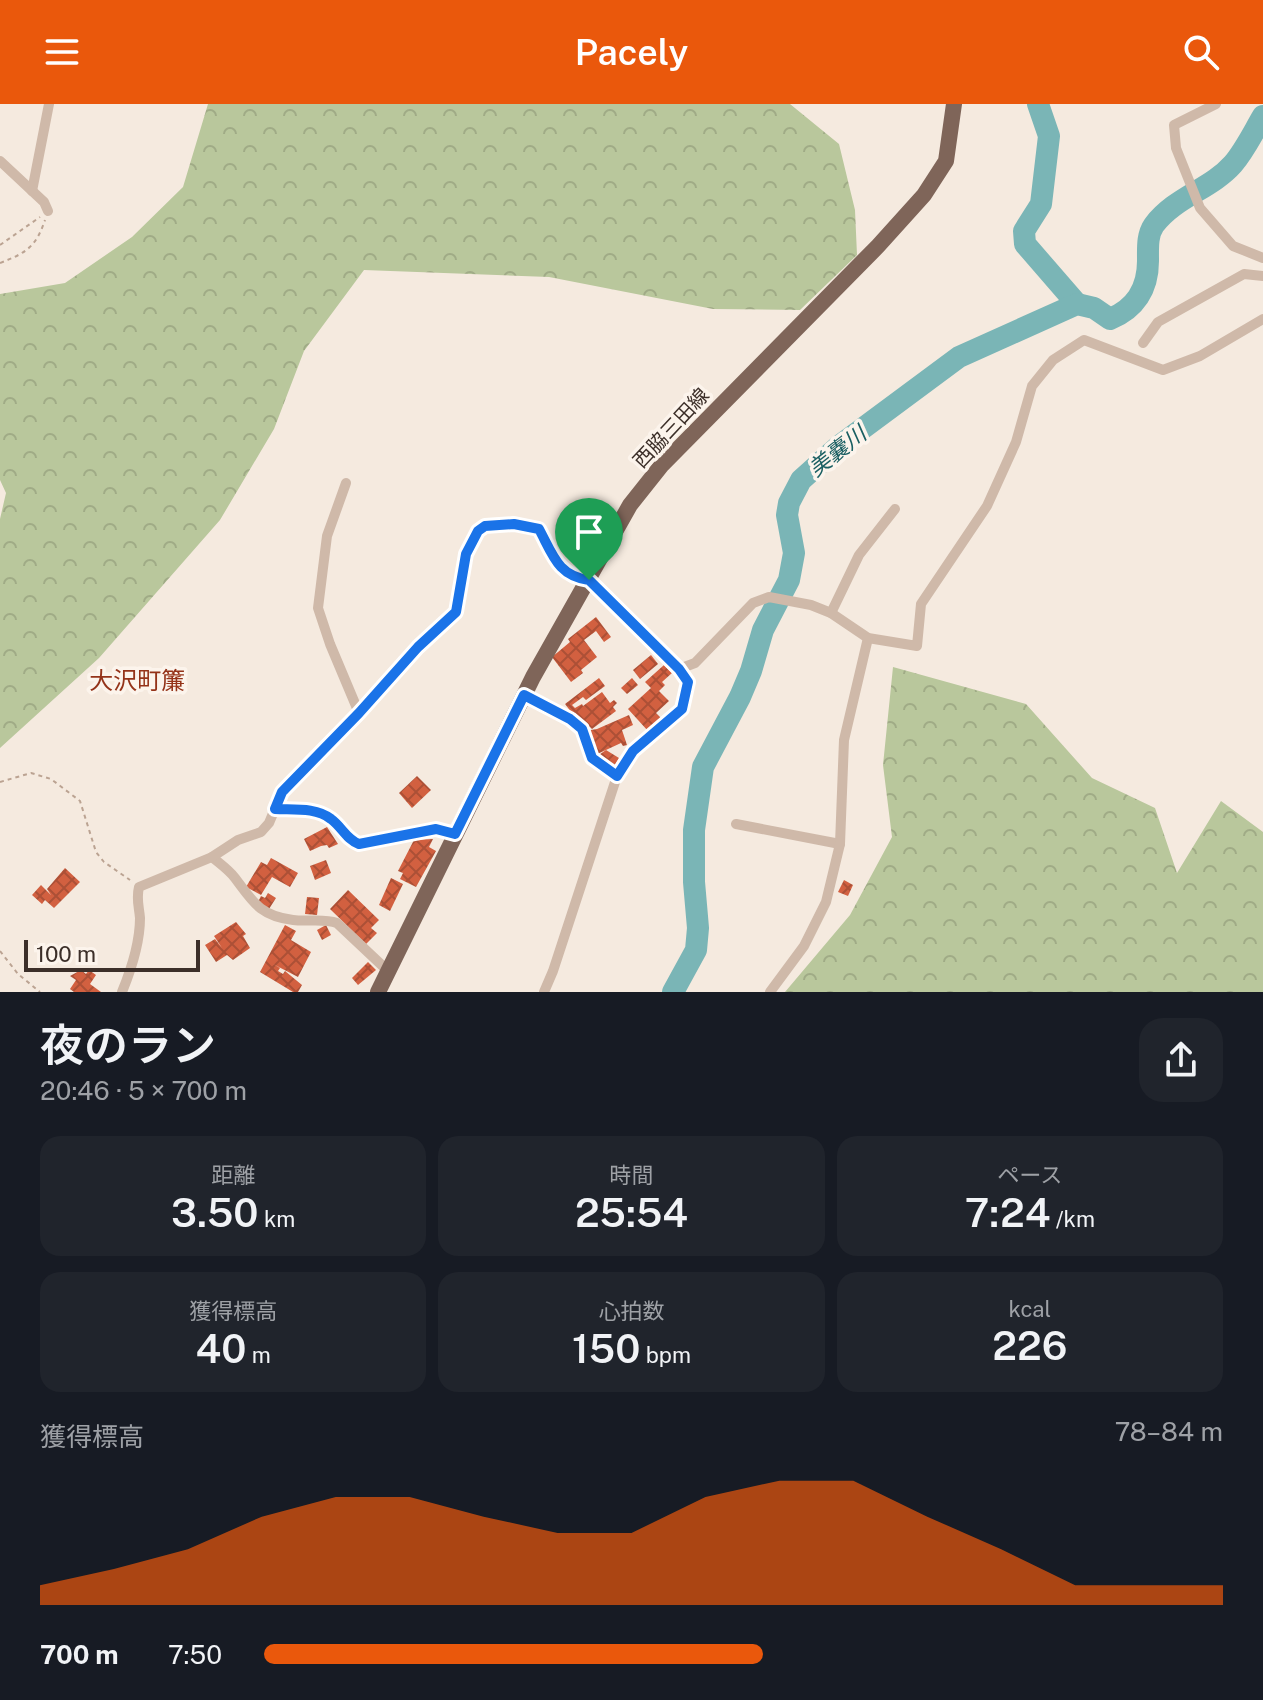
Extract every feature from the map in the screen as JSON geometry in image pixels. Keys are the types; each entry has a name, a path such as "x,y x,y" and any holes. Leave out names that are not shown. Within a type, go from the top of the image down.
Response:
{"main road":[{"name":"西脇三田線","path":"382,991 388,971 524,695 630,505 661,466 878,246 924,195 946,161 954,104"}],"street":[{"path":"32,191 49,104"},
{"path":"1216,104 1174,125 1176,148 1200,208 1233,246 1263,258"},
{"path":"0,161 44,202 48,211"},
{"path":"1143,343 1158,322 1244,274 1263,276"},
{"path":"679,669 695,663 753,603 769,597 784,598 831,613 868,638 917,646 921,604 987,506 1016,442 1032,386 1053,360 1084,340 1163,370 1200,356 1263,319"},
{"path":"346,483 327,536 318,608 359,713"},
{"path":"831,613 859,555 895,509"},
{"path":"122,992 138,938 140,917 136,900 139,887 212,857 238,840 261,832 269,823 282,792 418,647 456,612 466,554 478,531 485,526 514,524 539,529 564,572 573,578 589,580 679,669 688,682 682,709 633,751 617,776 544,992"},
{"path":"770,992 804,946 826,902 840,844 844,740 868,638"},
{"path":"524,695 570,719 582,729 592,758 617,776"},
{"path":"275,809 314,811 331,819 352,841 359,844 436,829 455,834"},
{"path":"736,824 840,844"},
{"path":"212,857 234,877 258,910 293,920 337,923 388,971"}],"path":[{"path":"0,245 48,211"},
{"path":"0,263 19,256 39,239 48,211"},
{"path":"0,782 31,773 51,779 80,801 96,852 104,862 139,887"},
{"path":"0,951 18,974 40,992"}],"green space":[{"path":"208,104 790,104 839,144 855,210 857,255 800,310 713,309 549,277 364,270 304,351 274,429 220,520 99,658 0,748 0,519 6,493 0,480 0,294 65,283 132,237 183,187"},
{"path":"893,667 1026,704 1092,778 1155,808 1177,873 1221,801 1263,832 1263,992 785,992 850,915 892,837 883,765"}],"building":[{"path":"596,617 611,637 604,642 596,631 584,640 597,657 571,682 552,657 570,642 568,639"},
{"path":"651,655 658,664 640,679 633,670"},
{"path":"664,665 672,673 662,682 665,685 659,691 669,701 656,713 662,719 648,731 628,709 651,688 645,682"},
{"path":"599,678 605,686 586,700 583,697 572,705 575,708 583,706 602,692 610,703 614,700 617,703 613,707 616,711 592,729 585,730 565,704"},
{"path":"632,678 638,685 627,694 621,688"},
{"path":"629,715 633,725 622,730 627,745 621,743 593,756 585,731"},
{"path":"606,750 619,758 614,767 596,757"},
{"path":"417,776 431,790 412,808 399,793"},
{"path":"327,827 338,844 310,851 304,839"},
{"path":"433,839 429,847 436,851 416,887 400,879 403,873 398,871 414,840"},
{"path":"271,858 298,873 290,887 272,877 261,895 246,887 261,862 267,865"},
{"path":"326,860 331,873 315,880 310,866"},
{"path":"65,868 80,882 54,908 45,900 42,904 32,895 41,885 51,895 47,889"},
{"path":"391,878 403,884 390,911 379,905"},
{"path":"844,880 853,885 848,896 838,892"},
{"path":"348,890 379,920 371,928 377,933 366,944 330,909"},
{"path":"268,893 276,898 269,909 258,902 261,896 265,898"},
{"path":"307,897 319,898 317,915 305,914"},
{"path":"236,922 246,934 243,936 250,948 233,960 227,955 216,962 205,945 215,939 222,948 214,936"},
{"path":"285,925 296,931 291,940 311,952 298,977 273,964 280,968 278,971 283,974 285,971 302,985 298,992 260,972"},
{"path":"326,925 331,935 322,940 317,930"},
{"path":"368,962 376,970 358,985 352,978"},
{"path":"81,970 86,974 89,970 96,975 90,984 101,992 74,992 70,989 76,980 70,976"}],"waterway":[{"path":"1038,104 1049,136 1041,204 1024,231 1025,244 1077,304"},
{"name":"美嚢川","path":"673,992 696,950 694,830 703,767 740,697 763,630 789,580 794,553 787,515 789,503 801,480 839,446 959,357 1077,304 1094,308 1110,319 1126,310 1138,297 1146,280 1149,237 1154,225 1172,207 1224,173 1245,147 1263,116"}],"district":[{"name":"大沢町簾","path":"137,680"}],"route":[{"path":"514,524 539,529 564,572 573,578 589,580 679,669 688,682 682,709 633,751 617,776 592,758 582,729 570,719 524,695 455,834 436,829 359,844 352,841 331,819 314,811 275,809 282,792 418,647 456,612 466,554 478,531 485,526 514,524"}]}
